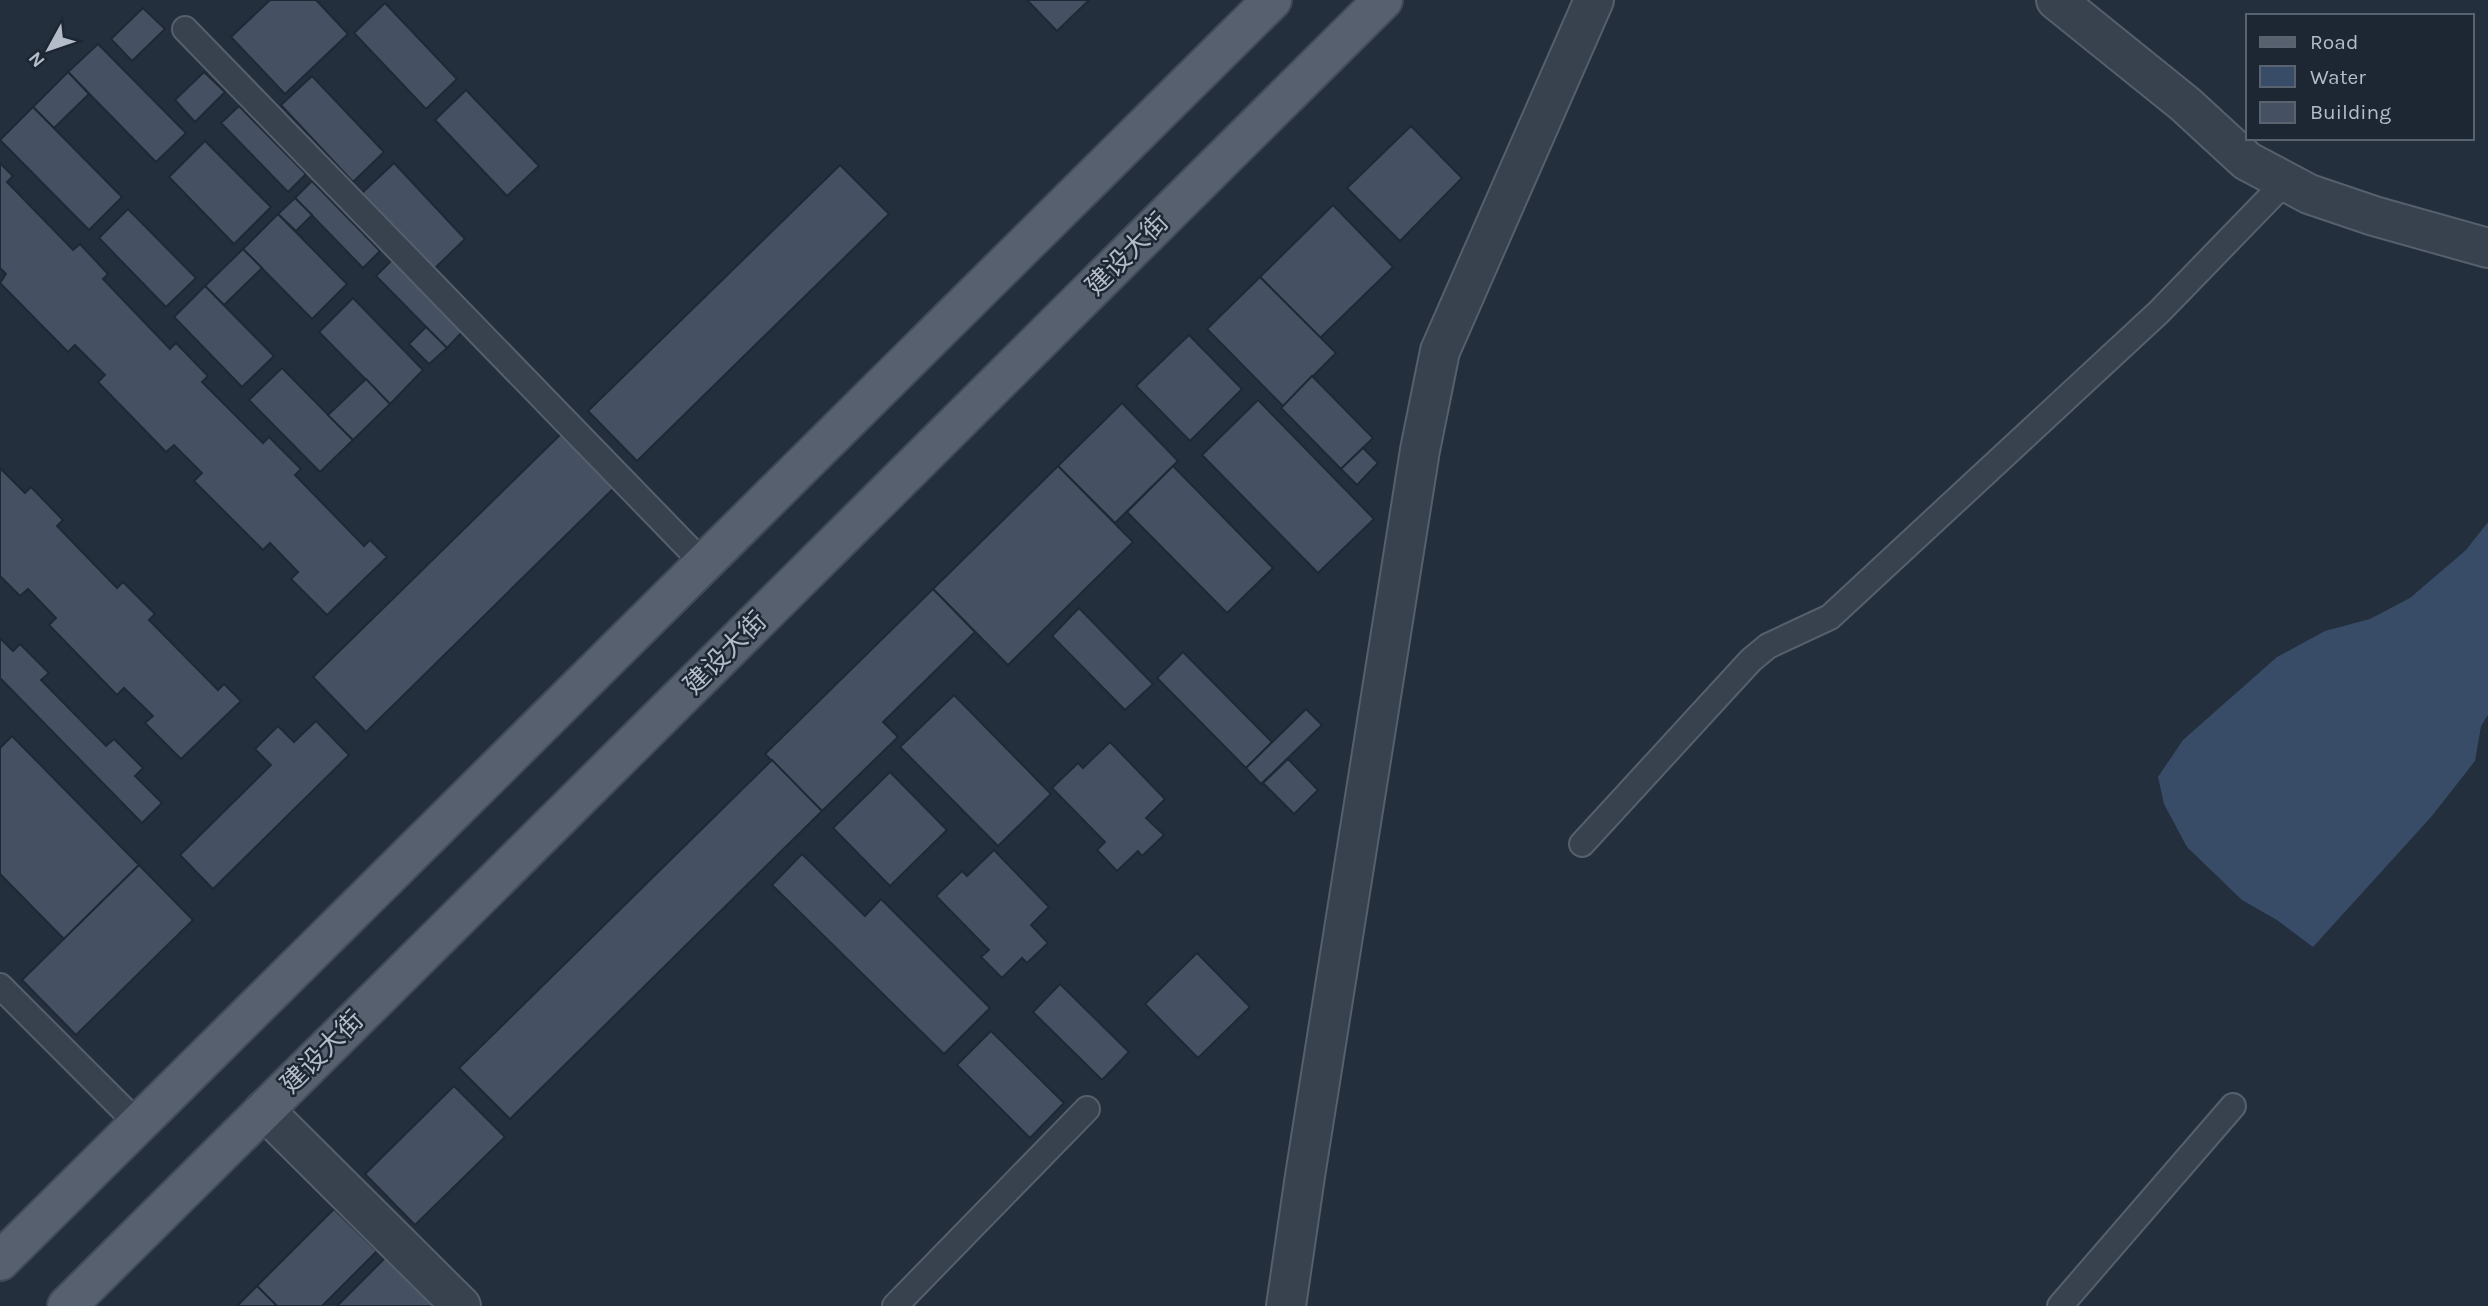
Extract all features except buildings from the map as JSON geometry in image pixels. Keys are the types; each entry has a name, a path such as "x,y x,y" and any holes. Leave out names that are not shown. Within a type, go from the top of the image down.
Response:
{"main road":[{"path":"0,1261 1272,0"},
{"name":"建设大街","path":"66,1306 1383,0"}],"street":[{"path":"1286,1306 1418,464 1440,351 1594,0"},
{"path":"2056,0 2185,104 2247,161 2309,194 2374,216 2488,248"},
{"path":"264,1110 461,1306"}],"lane":[{"path":"185,29 704,564"},
{"path":"1582,844 1751,660 1768,646 1830,617 2159,312 2286,181"},
{"path":"0,986 138,1124"},
{"path":"2060,1306 2233,1106"},
{"path":"895,1306 1087,1109"}],"water":[{"path":"2488,522 2488,715 2481,726 2475,761 2431,817 2313,947 2277,920 2242,900 2187,847 2164,804 2158,777 2183,740 2277,657 2325,631 2370,619 2410,598 2466,550"}]}
